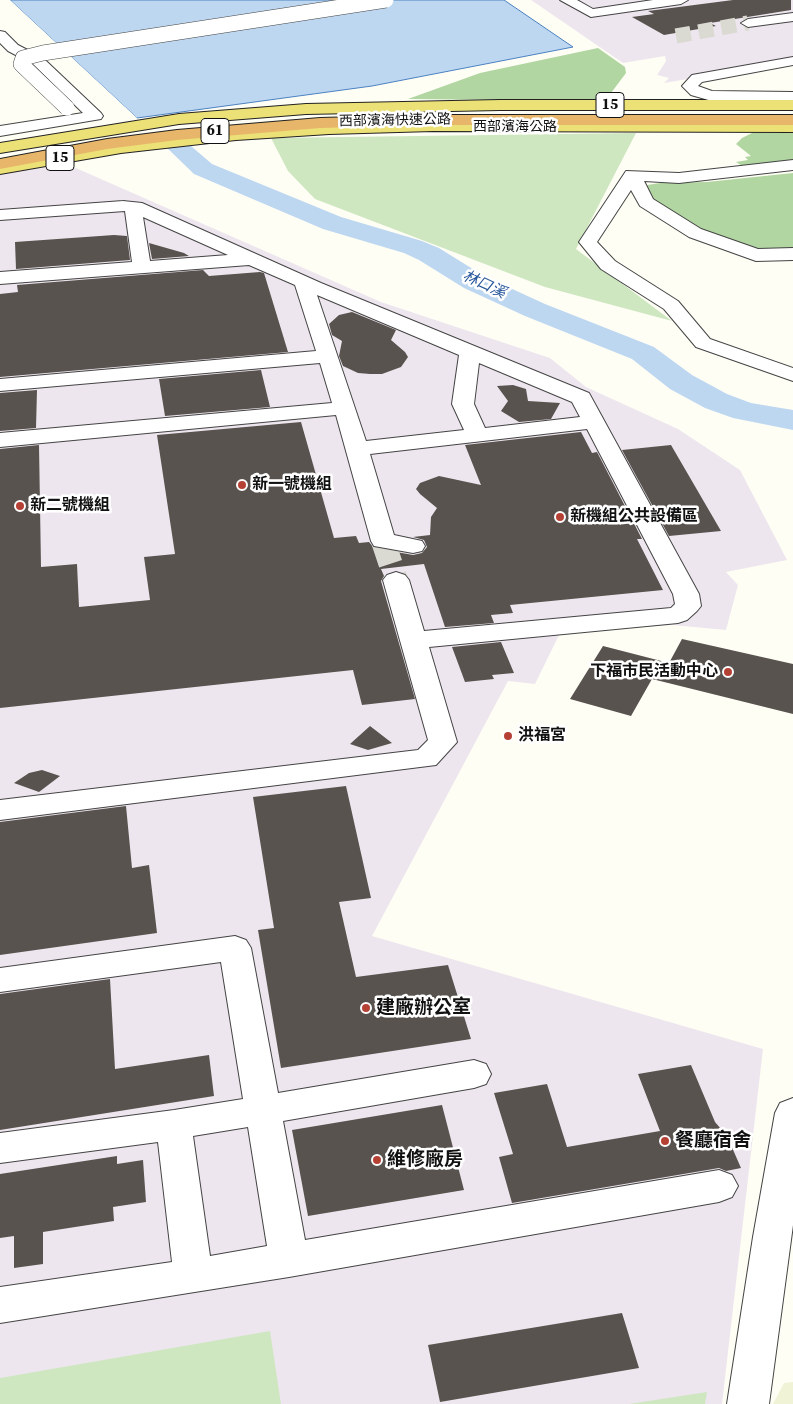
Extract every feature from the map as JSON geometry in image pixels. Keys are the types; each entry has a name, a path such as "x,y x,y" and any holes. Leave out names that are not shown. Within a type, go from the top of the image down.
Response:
{"highway":[{"name":"西部濱海快速公路","path":"0,157 99,138 172,128 323,116 793,114"},
{"name":"西部濱海快速公路","path":"0,164 107,144 241,128 431,116 793,120"}],"main road":[{"name":"西部濱海公路","path":"0,148 179,119 306,109 500,105 793,105"},
{"name":"西部濱海公路","path":"0,169 120,148 236,135 329,129 433,126 793,128"}],"street":[{"path":"70,114 21,64 23,58 42,53 386,0"},
{"path":"567,0 591,13 681,0"},
{"path":"748,23 793,17"},
{"path":"0,34 12,48 38,61 95,116 70,114 0,131"},
{"path":"793,61 697,78 690,86 696,92 712,96 793,97"},
{"path":"632,175 679,178 793,165"},
{"path":"632,175 646,202 694,233 756,255 793,254"},
{"path":"632,175 588,242 608,266 671,305 704,344 793,375"},
{"path":"133,207 142,267"},
{"path":"0,215 133,207 254,258 303,282 581,398 686,594 688,606 678,615 415,640"},
{"path":"0,278 254,258"},
{"path":"303,282 357,449 383,540 413,546"},
{"path":"470,352 463,404 477,435"},
{"path":"0,385 328,356"},
{"path":"0,440 344,408"},
{"path":"357,449 593,422"},
{"path":"0,810 426,758 443,742 415,640 396,580"},
{"path":"0,980 235,948 289,1260"},
{"path":"0,1148 174,1125 474,1074"},
{"path":"748,1404 772,1237 793,1113"},
{"path":"174,1125 193,1276"},
{"path":"0,1305 193,1276 719,1186"}],"shaded area":[{"path":"531,0 793,0 793,61 664,83 669,78 657,75 666,61 665,56 623,63"},
{"path":"69,165 381,302 550,358 586,387 678,429 740,470 787,560 726,572 738,585 726,630 672,625 560,633 535,684 508,681 372,936 763,1049 722,1404 0,1404 0,173"}],"green space":[{"path":"598,48 625,67 626,73 605,101 408,99 480,73"},
{"path":"754,132 793,133 793,164 744,167 736,162 748,160 745,157 751,156 736,144 742,138"},
{"path":"636,133 576,249 672,321 545,287 315,199 288,171 271,138"},
{"path":"793,173 793,250 746,249 724,243 654,206 641,186 660,183 707,182"},
{"path":"270,1331 281,1404 0,1404 0,1378"},
{"path":"793,1382 793,1404 773,1404 784,1383"},
{"path":"707,1392 705,1404 629,1404"}],"water":[{"path":"10,0 504,0 573,47 372,86 137,118"}],"pier":[{"path":"7,0 10,0 137,118 134,119"}],"building":[{"path":"733,0 791,0 791,10 710,23 716,26 664,35 632,17 654,14 648,11"},
{"path":"114,235 127,236 130,260 16,269 15,242"},
{"path":"149,243 184,253 189,256 152,259"},
{"path":"203,270 209,276 264,273 288,352 0,377 0,294 18,292 17,285"},
{"path":"352,312 396,330 391,340 408,357 401,367 382,374 370,374 358,373 343,366 339,356 342,341 332,335 329,324 339,315"},
{"path":"261,370 270,407 165,416 159,379"},
{"path":"513,385 526,389 528,401 560,403 551,419 519,422 501,411 508,401 497,386"},
{"path":"37,390 36,428 0,431 0,393"},
{"path":"301,422 334,538 356,536 359,543 369,542 374,548 413,555 422,553 427,547 424,540 413,537 430,535 431,517 437,508 416,489 420,483 439,476 481,485 465,445 581,432 592,453 597,452 642,539 637,539 663,590 510,605 513,613 491,615 494,623 445,627 424,564 381,569 384,576 381,581 415,699 362,705 353,670 0,708 0,449 39,445 41,567 77,564 79,607 150,600 144,557 175,554 157,435"},
{"path":"671,445 721,531 669,536 622,450"},
{"name":"下福市民活動中心","path":"682,639 793,664 793,714 652,679 631,716 570,699 603,646 669,663"},
{"path":"501,642 514,673 492,675 494,679 465,682 452,647"},
{"path":"370,726 392,743 368,750 350,744"},
{"path":"42,770 60,776 39,792 14,783 29,773"},
{"name":"建廠辦公室","path":"346,786 371,898 339,902 356,977 448,965 471,1039 281,1068 258,930 274,928 253,797"},
{"path":"126,806 132,868 149,865 157,933 0,955 0,822"},
{"path":"110,979 115,1069 209,1055 214,1096 0,1130 0,994"},
{"name":"餐廳宿舍","path":"691,1065 715,1122 727,1136 741,1168 726,1171 719,1168 512,1203 499,1157 513,1154 494,1093 547,1084 567,1147 660,1131 638,1074"},
{"name":"維修廠房","path":"442,1105 464,1190 308,1216 292,1130"},
{"path":"117,1156 117,1164 143,1160 146,1202 113,1207 114,1221 43,1232 43,1264 14,1268 14,1236 0,1238 0,1174"},
{"path":"622,1313 639,1368 440,1402 428,1345"}],"waterway":[{"name":"林口溪","path":"176,145 203,169 332,223 413,247 429,254 474,282 535,310 643,353 681,382 716,401 744,411 793,420"}],"tunnel":[{"path":"676,36 748,23"},
{"path":"383,541 396,580"}],"place":[{"name":"新一號機組","path":"242,485"},
{"name":"新二號機組","path":"20,506"},
{"name":"新機組公共設備區","path":"560,517"},
{"name":"下福市民活動中心","path":"728,672"},
{"name":"洪福宮","path":"508,736"},
{"name":"建廠辦公室","path":"366,1008"},
{"name":"餐廳宿舍","path":"665,1141"},
{"name":"維修廠房","path":"377,1160"}]}
